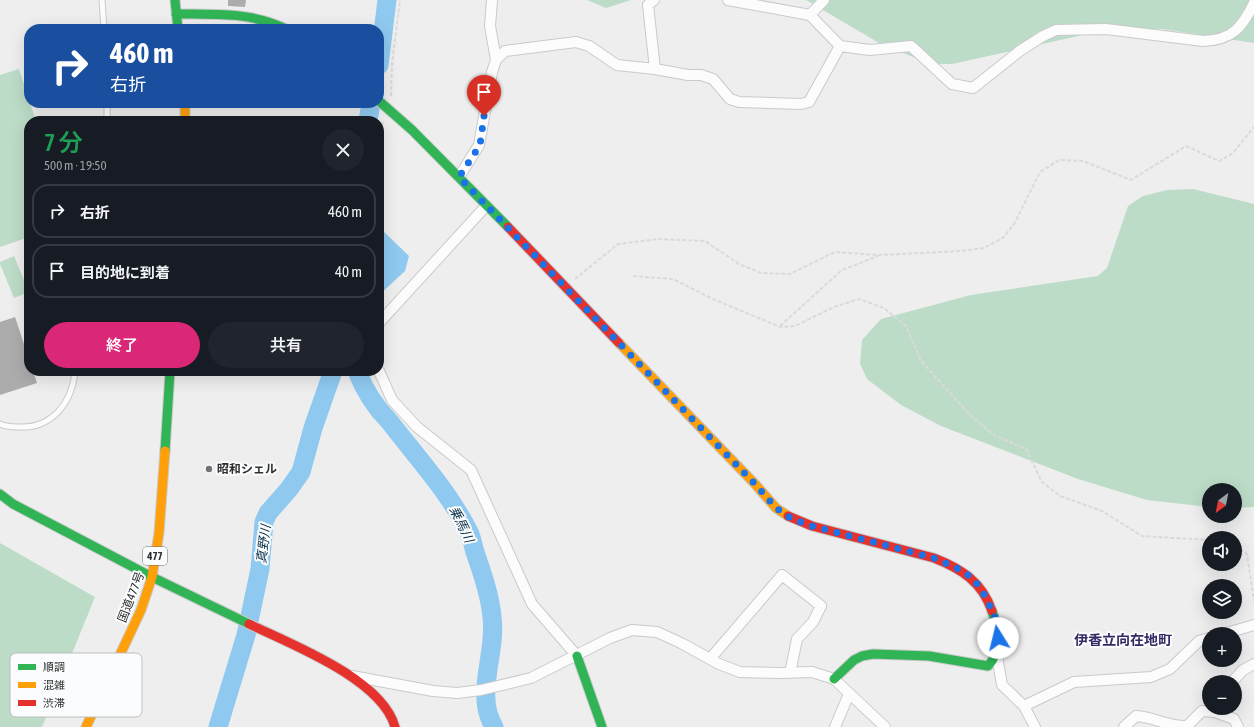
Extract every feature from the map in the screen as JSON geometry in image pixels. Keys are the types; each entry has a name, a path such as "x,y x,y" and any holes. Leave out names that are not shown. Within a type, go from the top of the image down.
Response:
{"main road":[{"path":"174,0 177,24"},
{"path":"176,14 247,16 274,24"},
{"path":"384,106 412,130 459,177 755,484 776,508 792,519 812,526 934,558 965,572 978,585 987,599 995,618 998,638 997,656 988,666 942,656 881,654 863,656 843,667 834,679"},
{"name":"国道477号","path":"121,653 141,610 152,577 159,533 170,376"},
{"path":"0,494 13,504 152,577 322,659 350,676 376,696 392,716 395,727"},
{"path":"577,656 602,727"},
{"name":"国道477号","path":"86,727 91,717"}],"street":[{"path":"459,177 480,145 492,72 496,60 490,26 492,0"},
{"path":"654,0 648,5 655,69"},
{"path":"728,0 810,15 840,46 870,50 911,46 952,84 973,88 1021,50 1043,36 1056,30 1106,29 1203,41 1214,40 1233,34 1242,25 1254,3"},
{"path":"810,15 824,0"},
{"path":"496,60 506,51 576,42 589,46 618,65 655,69 688,75 701,75 713,80 730,99 739,102 801,104 809,102 840,46"},
{"path":"384,318 486,206"},
{"path":"381,376 392,400 417,427 471,470 532,604 577,656"},
{"path":"710,659 782,575 821,606 813,622 797,639 790,673"},
{"path":"1242,628 1254,625"},
{"path":"350,676 432,691 457,693 502,686 531,678 610,638 632,630 657,632 710,659 740,672 812,672 834,679 885,727"},
{"path":"1024,706 1074,682 1151,677 1170,669 1199,641 1202,640"},
{"path":"997,656 1002,685 1024,706 1035,727"},
{"path":"1238,675 1242,670 1254,664"},
{"path":"835,727 849,694"},
{"path":"1124,727 1136,716 1146,716 1175,727 1187,726 1202,711"},
{"path":"1226,715 1234,719 1238,727"}],"lane":[{"path":"102,0 104,24"},
{"path":"0,424 4,426 38,426 52,418 60,410 69,395 74,376"}],"path":[{"path":"384,106 392,64 400,0"},
{"path":"564,287 618,244 659,239 705,240 739,264 761,273 790,274 835,252 879,255 961,251 984,248 1004,237 1014,224 1040,172 1060,160 1083,161 1131,180 1186,146 1219,161 1233,153 1254,127"},
{"path":"780,327 842,270 879,255"},
{"path":"633,276 673,279 713,299 780,327 795,326 834,308 859,299 884,308 906,326 921,361 970,415 994,435 1026,449 1042,482 1060,496 1102,511 1142,536 1202,540"},
{"path":"1242,551 1247,554 1254,601"}],"green space":[{"path":"587,0 631,0 606,8"},
{"path":"806,0 1254,0 1254,43 1162,29 1101,31 952,64 930,64 879,43"},
{"path":"19,69 24,84 24,108 32,108 34,116 24,116 24,239 0,247 0,75"},
{"path":"1193,189 1254,204 1254,507 1242,508 1242,483 1202,483 1202,506 1147,500 1078,479 941,426 901,405 867,379 860,364 862,340 881,319 971,295 1098,276 1107,268 1128,206 1143,196 1167,190"},
{"path":"14,256 24,280 24,294 14,298 0,262"},
{"path":"0,543 95,597 72,653 10,653 10,717 46,717 42,727 0,727"}],"water":[{"path":"384,232 409,256 405,271 384,290"}],"building":[{"path":"228,0 246,0 245,7 228,6"},
{"path":"15,317 24,344 24,376 35,376 37,383 0,395 0,322"}],"waterway":[{"name":"真野川","path":"384,24 387,0"},
{"name":"真野川","path":"369,116 370,108"},
{"name":"真野川","path":"218,727 246,635 260,569 264,522 268,513 289,489 301,472 313,428 331,376"},
{"name":"乗馬川","path":"359,376 375,404 442,489 461,517 470,534 485,584 492,617 493,631 487,673 486,701 488,714 494,727"}],"traffic: fast":[{"path":"175,0 177,24"},
{"path":"176,14 232,15 259,19 275,24"},
{"path":"384,105 412,130 508,227"},
{"path":"165,451 170,376"},
{"path":"0,494 13,504 152,577 249,624"},
{"path":"834,679 854,660 862,656 873,654 929,656 988,666 996,654 998,640 998,632 992,611"},
{"path":"577,656 602,727"}],"traffic: slow":[{"path":"185,108 185,116"},
{"path":"619,343 755,484 776,508 788,516"},
{"path":"121,653 141,610 152,577 159,533 165,451"},
{"path":"86,727 91,717"}],"traffic: jam":[{"path":"508,227 619,343"},
{"path":"788,516 812,526 934,558 944,562 962,572 977,584 983,592 992,611"},
{"path":"249,624 333,665 354,679 373,693 387,710 395,727"}],"place":[{"name":"昭和シェル","path":"209,469"}],"district":[{"name":"伊香立向在地町","path":"1123,640"}],"route":[{"path":"484,116 480,145 459,177 755,484 776,508 792,519 812,526 934,558 965,572 978,585 987,599 995,618 998,638"}]}
